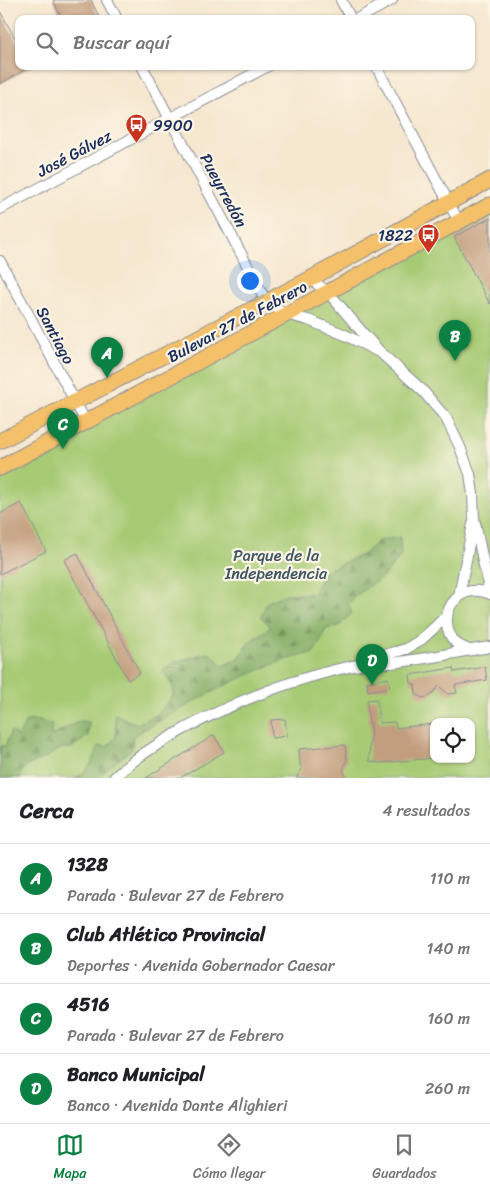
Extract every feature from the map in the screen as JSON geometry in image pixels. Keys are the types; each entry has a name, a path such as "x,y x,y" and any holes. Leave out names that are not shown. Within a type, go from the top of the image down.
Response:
{"main road":[{"name":"Bulevar 27 de Febrero","path":"0,441 310,278 490,180"},
{"name":"Bulevar 27 de Febrero","path":"0,468 490,205"}],"street":[{"path":"107,0 115,15"},
{"path":"342,0 349,15"},
{"path":"364,15 392,0"},
{"name":"Pueyrredón","path":"144,70 266,301"},
{"name":"José Gálvez","path":"0,209 261,70"},
{"path":"378,70 459,222"},
{"name":"Santiago","path":"0,261 86,422"},
{"path":"310,278 328,292 380,353 422,390 446,418 460,447 470,474 474,518 490,594 479,591 469,592 459,596 451,604 447,615 448,630 456,643 469,650"},
{"path":"266,301 286,314 308,320 343,334 380,353"},
{"path":"459,596 474,518"},
{"path":"114,778 158,743 200,721 246,699 326,672 371,662 388,654 406,649 422,639 447,615"},
{"path":"371,662 390,663 490,647"}],"green space":[{"name":"Parque de la Independencia","path":"490,205 490,778 0,778 0,468"},
{"path":"400,537 401,555 385,575 358,594 348,604 352,613 339,626 326,629 313,653 279,662 205,696 133,736 132,749 96,778 74,778 87,770 99,746 107,747 116,737 115,714 137,724 157,715 173,696 173,687 163,670 175,662 206,653 211,654 223,666 239,658 250,641 271,627 261,617 267,602 286,594 313,594 325,571 364,554 378,541"},
{"path":"26,721 40,721 52,725 51,736 80,721 89,722 88,736 71,748 62,748 26,766 20,775 21,778 0,778 0,747 6,745 11,731 18,737"}],"building":[{"path":"53,0 91,0 98,15 60,15"},
{"path":"0,11 15,38 15,70 25,70 0,84"},
{"path":"490,218 490,304 454,237"},
{"path":"21,503 46,551 0,574 0,514"},
{"path":"77,553 140,673 128,680 64,560"},
{"path":"485,667 487,680 455,685 457,693 448,694 439,686 430,696 422,698 416,694 415,685 411,683 410,675 453,668 454,672"},
{"path":"388,678 390,687 368,691 367,682"},
{"path":"377,699 379,723 395,722 396,728 430,724 430,758 380,763 369,761 371,723 369,724 367,700"},
{"path":"285,719 287,736 272,738 271,720"},
{"path":"214,735 224,752 180,778 146,778"},
{"path":"345,745 347,759 343,770 347,778 296,778 302,769 299,749"}],"place":[{"name":"9900","path":"137,144"},
{"name":"1822","path":"429,254"},
{"name":"Club Atlético Provincial","path":"455,361"},
{"name":"1328","path":"107,378"},
{"name":"4516","path":"63,449"},
{"name":"Banco Municipal","path":"372,685"}]}
